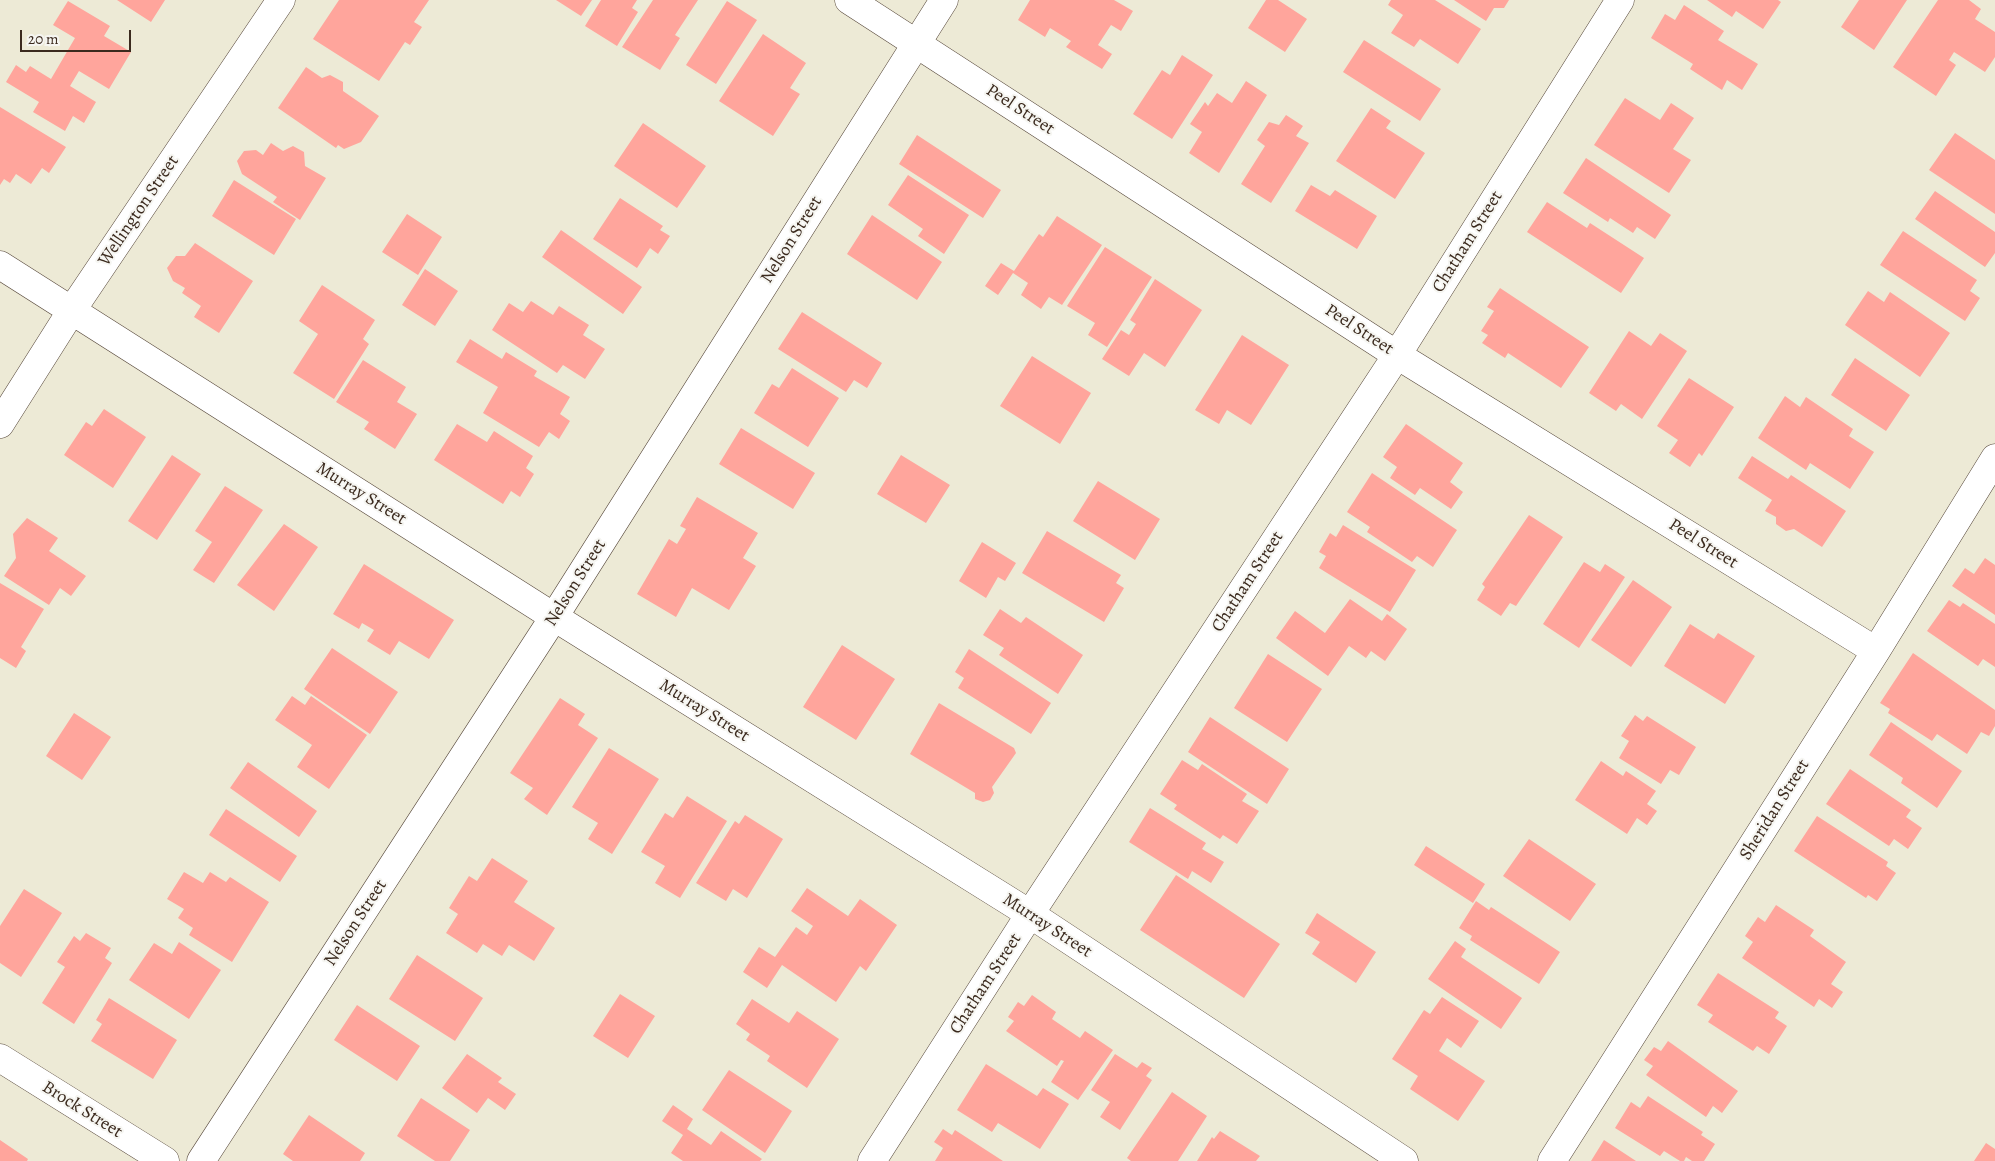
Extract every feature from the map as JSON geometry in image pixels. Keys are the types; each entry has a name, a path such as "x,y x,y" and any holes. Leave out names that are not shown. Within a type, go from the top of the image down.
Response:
{"street":[{"name":"Wellington Street","path":"0,424 72,310 281,0"},
{"name":"Peel Street","path":"849,0 1397,355 1876,651"},
{"name":"Nelson Street","path":"201,1161 554,617 944,0"},
{"name":"Chatham Street","path":"872,1161 1030,914 1397,355 1620,0"},
{"name":"Murray Street","path":"0,265 554,617 1030,914 1404,1161"},
{"name":"Sheridan Street","path":"1552,1161 1876,651 1995,458"},
{"name":"Brock Street","path":"0,1058 165,1161"}],"building":[{"path":"117,0 165,0 151,22"},
{"path":"339,0 429,0 414,22 422,27 410,45 405,42 379,81 313,39"},
{"path":"556,0 592,0 581,16"},
{"path":"601,0 637,0 632,8 638,12 617,46 585,26"},
{"path":"653,0 698,0 675,35 680,38 660,70 622,47"},
{"path":"1030,0 1114,0 1133,11 1121,31 1111,25 1098,45 1112,54 1102,69 1066,47 1071,41 1050,28 1045,37 1018,20"},
{"path":"1266,0 1278,0 1307,19 1285,52 1248,28"},
{"path":"1391,0 1435,0 1481,29 1458,64 1420,39 1414,47 1391,33 1403,15 1388,5"},
{"path":"1454,0 1509,0 1504,8 1494,8 1486,21"},
{"path":"1707,0 1778,0 1781,2 1763,29 1736,11 1732,17"},
{"path":"1859,0 1907,0 1874,50 1841,27"},
{"path":"1938,0 1969,0 1981,9 1975,19 1995,32 1995,57 1985,72 1954,52 1949,60 1956,65 1936,96 1893,67"},
{"path":"68,1 110,26 104,36 131,52 109,89 79,71 70,86 96,102 84,123 73,116 65,131 33,112 39,102 6,82 16,65 26,72 30,66 51,79 75,38 53,25"},
{"path":"727,1 757,20 716,84 686,65"},
{"path":"1684,5 1724,31 1718,40 1758,64 1742,90 1727,80 1722,90 1690,69 1693,64 1651,38 1665,14 1675,20"},
{"path":"763,34 806,63 790,88 800,94 773,136 719,101"},
{"path":"1364,40 1441,89 1420,121 1343,72"},
{"path":"1182,55 1213,75 1172,139 1133,114 1162,70 1170,75"},
{"path":"306,67 322,78 330,75 343,82 343,91 379,116 361,142 344,149 338,145 336,148 278,108"},
{"path":"1246,81 1267,95 1219,173 1189,153 1202,132 1190,124 1205,102 1208,106 1217,93 1232,103"},
{"path":"1625,98 1660,120 1671,103 1694,118 1673,149 1691,160 1669,193 1594,145"},
{"path":"0,107 66,147 49,173 42,168 31,184 16,174 10,183 4,179 0,185"},
{"path":"1371,108 1391,121 1386,128 1425,153 1395,199 1336,161"},
{"path":"1286,115 1303,126 1296,136 1309,143 1271,203 1241,184 1265,146 1257,140 1269,122 1279,125"},
{"path":"643,123 706,166 677,208 614,166"},
{"path":"1955,133 1995,160 1995,214 1929,170"},
{"path":"917,135 1001,190 983,218 899,164"},
{"path":"271,143 283,151 293,146 304,152 305,166 326,178 300,220 273,202 277,197 242,174 237,161 244,151 256,150 263,155"},
{"path":"1586,158 1671,215 1655,239 1637,227 1633,233 1610,218 1608,222 1563,193"},
{"path":"908,175 969,215 944,254 918,236 923,229 888,205"},
{"path":"234,180 296,219 274,255 212,216"},
{"path":"1311,185 1330,196 1335,190 1377,216 1357,249 1295,211"},
{"path":"1935,191 1995,232 1995,253 1985,267 1915,219"},
{"path":"620,198 663,226 660,230 670,236 658,254 650,248 637,268 593,239"},
{"path":"1547,202 1587,228 1590,223 1644,258 1621,293 1527,232"},
{"path":"407,214 442,237 418,275 382,252"},
{"path":"872,215 942,262 917,300 847,254"},
{"path":"1057,216 1102,245 1062,305 1049,297 1041,309 1021,295 1028,283 1013,273 998,295 985,286 1001,263 1014,271 1039,234 1043,237"},
{"path":"561,230 642,287 623,314 542,257"},
{"path":"1903,231 1977,280 1970,291 1980,298 1965,321 1880,265"},
{"path":"195,243 253,281 219,333 194,317 201,306 182,293 185,288 173,281 167,268 176,256 185,256"},
{"path":"1105,247 1152,277 1107,347 1088,335 1095,323 1067,306"},
{"path":"425,269 458,291 435,326 402,305"},
{"path":"1155,279 1202,310 1165,367 1144,353 1129,376 1102,359 1121,330 1129,335 1136,324 1130,320"},
{"path":"322,285 375,320 363,339 369,344 334,399 293,373 318,334 299,321"},
{"path":"1500,288 1589,347 1561,388 1508,353 1505,358 1482,343 1488,335 1481,331 1494,311 1487,307"},
{"path":"1868,291 1884,302 1890,292 1950,333 1920,377 1845,325"},
{"path":"531,301 553,315 559,306 589,325 583,335 605,349 585,379 563,365 557,373 492,330 509,303 523,312"},
{"path":"802,312 882,363 867,388 854,380 846,392 778,349"},
{"path":"1629,331 1651,346 1660,333 1687,351 1642,419 1621,404 1616,411 1589,393"},
{"path":"1242,335 1289,365 1251,425 1227,410 1219,424 1195,410"},
{"path":"470,339 502,359 506,352 537,371 534,376 570,397 560,414 570,421 559,439 549,432 539,447 483,413 498,387 456,362"},
{"path":"1032,356 1091,393 1060,444 1000,406"},
{"path":"1855,358 1910,395 1886,431 1831,395"},
{"path":"363,360 406,387 397,402 417,414 395,449 364,429 369,422 336,402"},
{"path":"792,368 839,398 808,447 754,413 772,384 779,388"},
{"path":"1689,378 1734,407 1702,456 1699,453 1690,467 1669,453 1678,440 1657,426"},
{"path":"1785,396 1800,407 1806,397 1853,429 1849,436 1874,452 1850,489 1810,463 1806,470 1758,438"},
{"path":"104,409 146,437 113,488 64,455 86,422 92,426"},
{"path":"457,424 487,442 494,431 533,456 526,468 534,474 520,497 511,491 503,504 434,460"},
{"path":"1406,424 1463,463 1450,482 1463,492 1451,509 1420,488 1415,495 1390,478 1397,467 1383,457"},
{"path":"741,428 815,473 793,509 719,464"},
{"path":"172,455 201,474 157,540 128,521"},
{"path":"901,455 950,485 926,523 877,494"},
{"path":"1752,456 1788,479 1791,475 1846,511 1822,547 1794,529 1786,531 1776,524 1776,517 1765,511 1772,500 1738,478"},
{"path":"1372,473 1457,530 1433,567 1417,556 1412,562 1367,532 1370,527 1347,512"},
{"path":"1098,481 1160,519 1135,560 1073,521"},
{"path":"225,486 263,510 214,583 193,570 212,542 195,531"},
{"path":"697,497 758,533 743,558 756,566 729,610 692,588 676,617 637,594 669,539 677,544 686,529 680,526"},
{"path":"1529,515 1563,537 1516,606 1510,603 1501,616 1477,600 1485,587 1482,584"},
{"path":"27,518 58,538 49,551 86,576 71,596 60,588 49,605 4,576 16,558 13,534"},
{"path":"284,524 318,547 274,611 237,585"},
{"path":"1343,525 1416,570 1390,612 1319,568 1326,556 1319,552 1330,533 1336,537"},
{"path":"1047,531 1121,575 1116,583 1124,588 1104,622 1022,573"},
{"path":"982,542 1016,563 1005,581 998,577 986,598 959,581"},
{"path":"1985,558 1995,565 1995,615 1952,586 1965,568 1974,574"},
{"path":"1584,562 1600,572 1605,564 1625,577 1579,648 1543,624"},
{"path":"364,564 454,620 429,659 399,641 390,655 367,641 374,630 362,623 359,629 333,614"},
{"path":"1633,580 1672,607 1631,667 1591,640"},
{"path":"0,583 44,609 21,647 26,651 16,668 0,658"},
{"path":"1350,599 1382,621 1387,614 1407,629 1385,661 1371,651 1366,658 1349,646 1328,676 1276,638 1295,611 1325,633"},
{"path":"1949,600 1960,607 1963,603 1995,624 1995,667 1983,659 1978,666 1927,631"},
{"path":"1000,609 1021,623 1026,617 1083,655 1058,694 999,655 1004,648 983,635"},
{"path":"1690,624 1714,639 1718,633 1755,656 1725,704 1664,666"},
{"path":"842,645 895,679 856,740 803,707"},
{"path":"332,648 398,692 370,734 304,689"},
{"path":"969,649 1051,703 1031,734 958,688 964,678 955,672"},
{"path":"1913,653 1995,710 1995,726 1989,736 1981,732 1967,754 1937,734 1932,741 1888,713 1890,709 1880,703"},
{"path":"1268,654 1322,689 1287,742 1234,708"},
{"path":"292,696 305,705 311,696 367,735 329,789 297,767 312,745 275,720"},
{"path":"560,698 585,714 578,725 598,738 547,815 524,799 533,788 510,773"},
{"path":"939,703 1014,748 1016,753 992,787 994,793 990,800 983,802 975,799 975,793 910,754"},
{"path":"74,713 111,737 82,780 46,756"},
{"path":"1635,715 1643,721 1647,716 1696,747 1679,775 1670,770 1661,784 1619,758 1629,741 1621,736"},
{"path":"1210,717 1289,769 1267,804 1188,752"},
{"path":"1891,722 1962,771 1937,808 1901,783 1903,778 1869,755"},
{"path":"609,748 659,779 612,854 588,839 598,823 572,807"},
{"path":"1182,760 1198,770 1202,764 1247,794 1242,801 1259,811 1237,844 1223,835 1220,839 1174,809 1177,805 1160,794"},
{"path":"1601,761 1623,776 1626,771 1656,791 1647,804 1657,811 1647,825 1637,818 1627,834 1575,800"},
{"path":"248,762 317,811 299,837 230,788"},
{"path":"1850,769 1911,810 1906,817 1922,828 1908,849 1894,839 1889,846 1826,804"},
{"path":"687,796 727,821 680,898 655,883 665,866 641,852 665,813 673,818"},
{"path":"1150,808 1206,843 1202,849 1224,862 1211,883 1192,871 1188,879 1129,842"},
{"path":"226,809 297,856 280,882 209,835"},
{"path":"745,815 783,839 747,898 733,889 726,901 696,883 735,821 739,824"},
{"path":"1817,816 1888,862 1886,866 1896,873 1877,901 1868,895 1866,898 1794,851"},
{"path":"1529,839 1596,884 1570,921 1503,876"},
{"path":"1426,846 1485,884 1473,903 1414,865"},
{"path":"492,858 528,881 514,902 555,928 534,961 509,945 502,956 483,944 477,953 446,933 458,914 449,908 469,876 477,881"},
{"path":"184,872 203,883 210,872 226,882 230,877 269,902 232,962 189,935 193,928 178,918 184,909 167,899"},
{"path":"1176,875 1280,944 1244,998 1140,930"},
{"path":"807,888 848,916 860,899 897,925 866,971 860,966 836,1002 782,965 767,988 743,972 759,947 775,957 796,927 807,935 813,926 791,911"},
{"path":"24,889 62,913 21,977 0,963 0,926"},
{"path":"1476,901 1489,910 1491,907 1560,952 1539,984 1470,940 1472,936 1459,928"},
{"path":"1776,905 1814,930 1810,936 1846,962 1831,984 1843,992 1832,1008 1819,999 1814,1007 1742,958 1753,942 1745,936 1758,917 1765,922"},
{"path":"1317,913 1376,952 1356,983 1312,954 1320,942 1305,933"},
{"path":"86,933 111,948 105,958 112,963 74,1024 42,1003 65,967 57,962 74,936 80,941"},
{"path":"1455,941 1466,949 1461,957 1522,998 1501,1029 1428,979"},
{"path":"179,942 221,970 189,1019 129,980 154,943 172,954"},
{"path":"417,955 483,998 455,1041 389,999"},
{"path":"1718,973 1779,1012 1775,1018 1787,1026 1769,1054 1757,1046 1753,1051 1708,1022 1713,1015 1697,1005"},
{"path":"620,994 655,1016 628,1058 593,1036"},
{"path":"1032,995 1056,1012 1052,1019 1080,1038 1085,1031 1113,1050 1078,1100 1051,1082 1064,1061 1061,1060 1057,1066 1006,1031 1014,1021 1008,1017 1018,1002 1024,1006"},
{"path":"1442,997 1479,1021 1461,1048 1447,1038 1439,1051 1485,1081 1458,1121 1410,1089 1418,1076 1392,1059 1424,1010 1430,1014"},
{"path":"109,998 177,1040 153,1079 91,1041 102,1024 96,1020"},
{"path":"752,999 789,1023 797,1011 839,1039 807,1088 767,1061 770,1056 746,1040 750,1034 736,1024"},
{"path":"357,1005 420,1046 397,1081 334,1040"},
{"path":"1668,1041 1738,1091 1722,1113 1713,1106 1706,1117 1646,1075 1653,1066 1644,1060 1654,1047 1661,1051"},
{"path":"467,1054 502,1078 498,1082 516,1094 505,1110 488,1098 477,1113 442,1088"},
{"path":"1115,1054 1137,1068 1142,1062 1152,1068 1146,1076 1152,1080 1120,1130 1100,1117 1110,1102 1091,1090"},
{"path":"986,1064 1037,1096 1043,1088 1069,1104 1040,1149 998,1123 992,1132 957,1110"},
{"path":"729,1070 792,1111 765,1153 702,1110"},
{"path":"1172,1092 1207,1116 1178,1161 1131,1161 1127,1158"},
{"path":"1648,1096 1703,1132 1701,1135 1715,1144 1704,1161 1692,1161 1686,1157 1684,1161 1680,1161 1664,1151 1660,1156 1615,1128 1631,1102 1640,1108"},
{"path":"421,1098 470,1130 450,1161 435,1161 397,1136"},
{"path":"673,1105 693,1119 687,1129 711,1145 721,1131 762,1159 760,1161 683,1161 671,1153 683,1135 662,1121"},
{"path":"309,1115 365,1153 360,1161 293,1161 283,1154"},
{"path":"943,1129 952,1135 955,1130 1003,1161 935,1161 943,1148 934,1142"},
{"path":"1220,1131 1260,1156 1256,1161 1197,1161 1212,1137 1214,1139"},
{"path":"0,1140 28,1159 27,1161 0,1161"},
{"path":"1604,1140 1636,1161 1591,1161"},
{"path":"1986,1143 1995,1149 1995,1161 1974,1161"}]}
